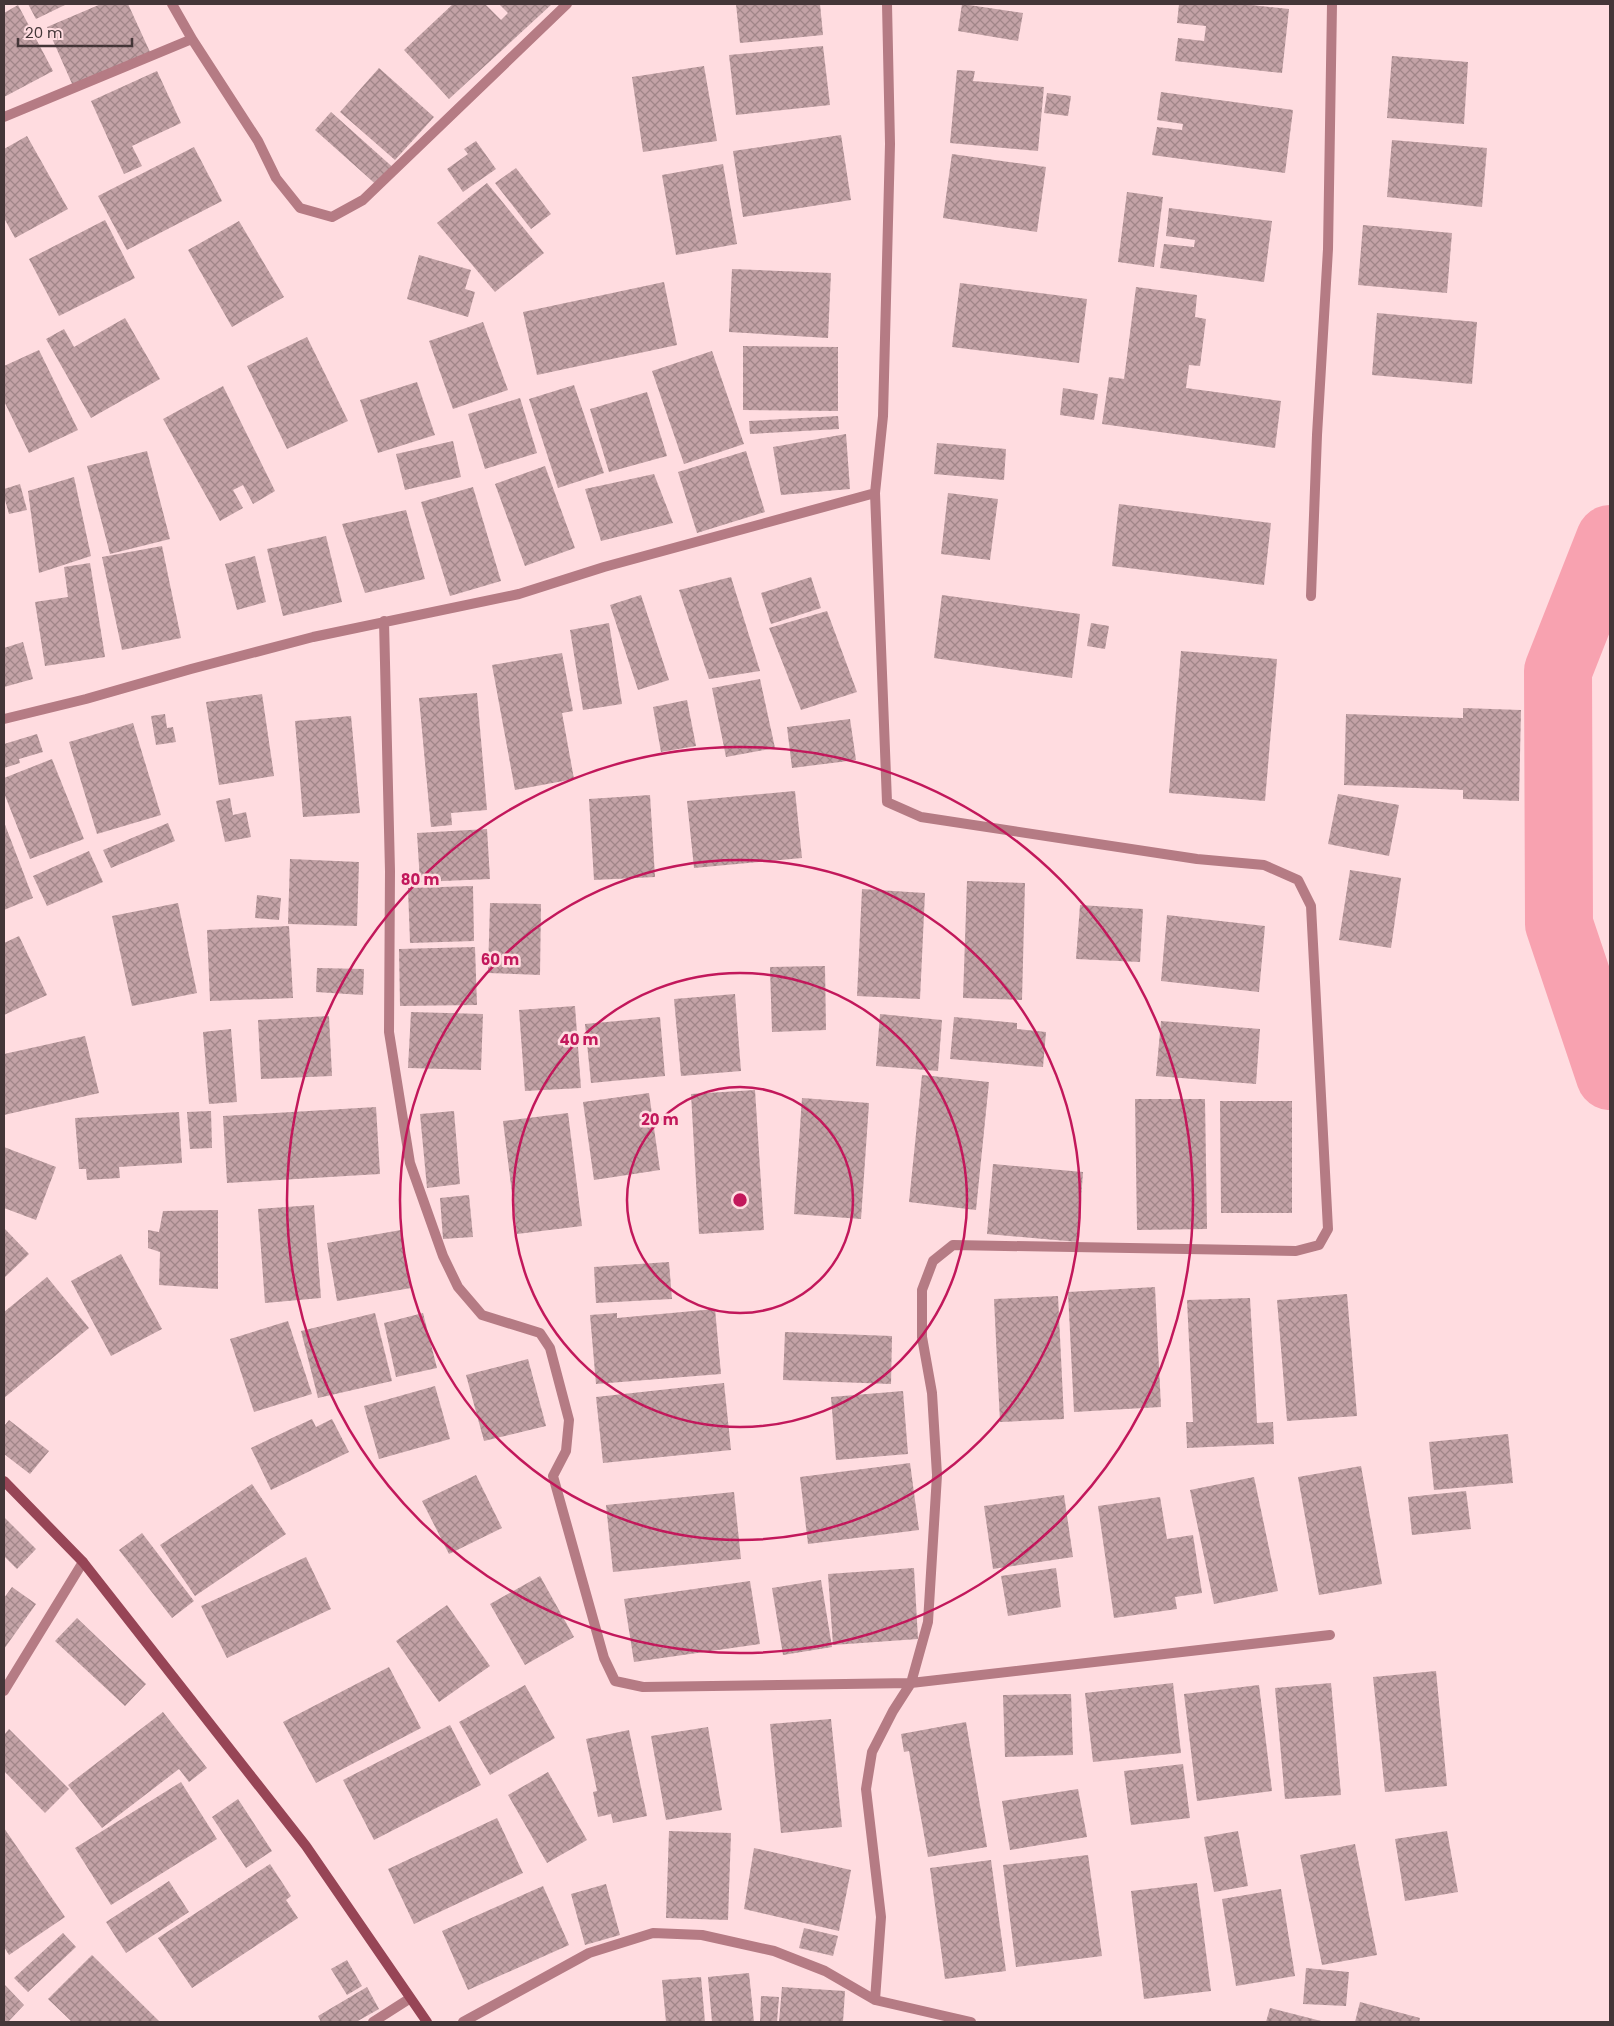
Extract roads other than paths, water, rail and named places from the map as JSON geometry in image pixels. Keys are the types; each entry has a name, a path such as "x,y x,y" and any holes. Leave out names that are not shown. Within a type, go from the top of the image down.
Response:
{"street":[{"path":"172,4 192,39 258,141 276,178 300,208 332,217 363,200 567,4"},
{"path":"875,2000 881,1917 866,1789 872,1752 911,1683 928,1622 937,1476 932,1393 922,1337 922,1290 933,1261 954,1245 1296,1251 1319,1245 1328,1229 1311,906 1298,880 1264,864 1197,859 921,817 887,802 875,493 883,416 889,193 890,144 886,4"},
{"path":"1312,596 1317,435 1328,249 1332,4"},
{"path":"4,117 192,39"},
{"path":"4,719 86,699 201,666 384,621 519,594 604,567 875,493"},
{"path":"384,621 390,871 389,1032 410,1164 443,1256 458,1287 482,1315 540,1333 550,1348 569,1420 566,1451 553,1476 604,1658 615,1681 643,1687 911,1683 1330,1635"},
{"path":"4,1481 83,1562 306,1846 427,2022"},
{"path":"4,1691 83,1562"},
{"path":"464,2022 590,1953 652,1933 702,1936 774,1951 825,1971 875,2000 971,2022"},
{"path":"373,2022 410,1999"}],"waterway":[{"path":"1610,539 1558,671 1559,924 1610,1076"}]}
